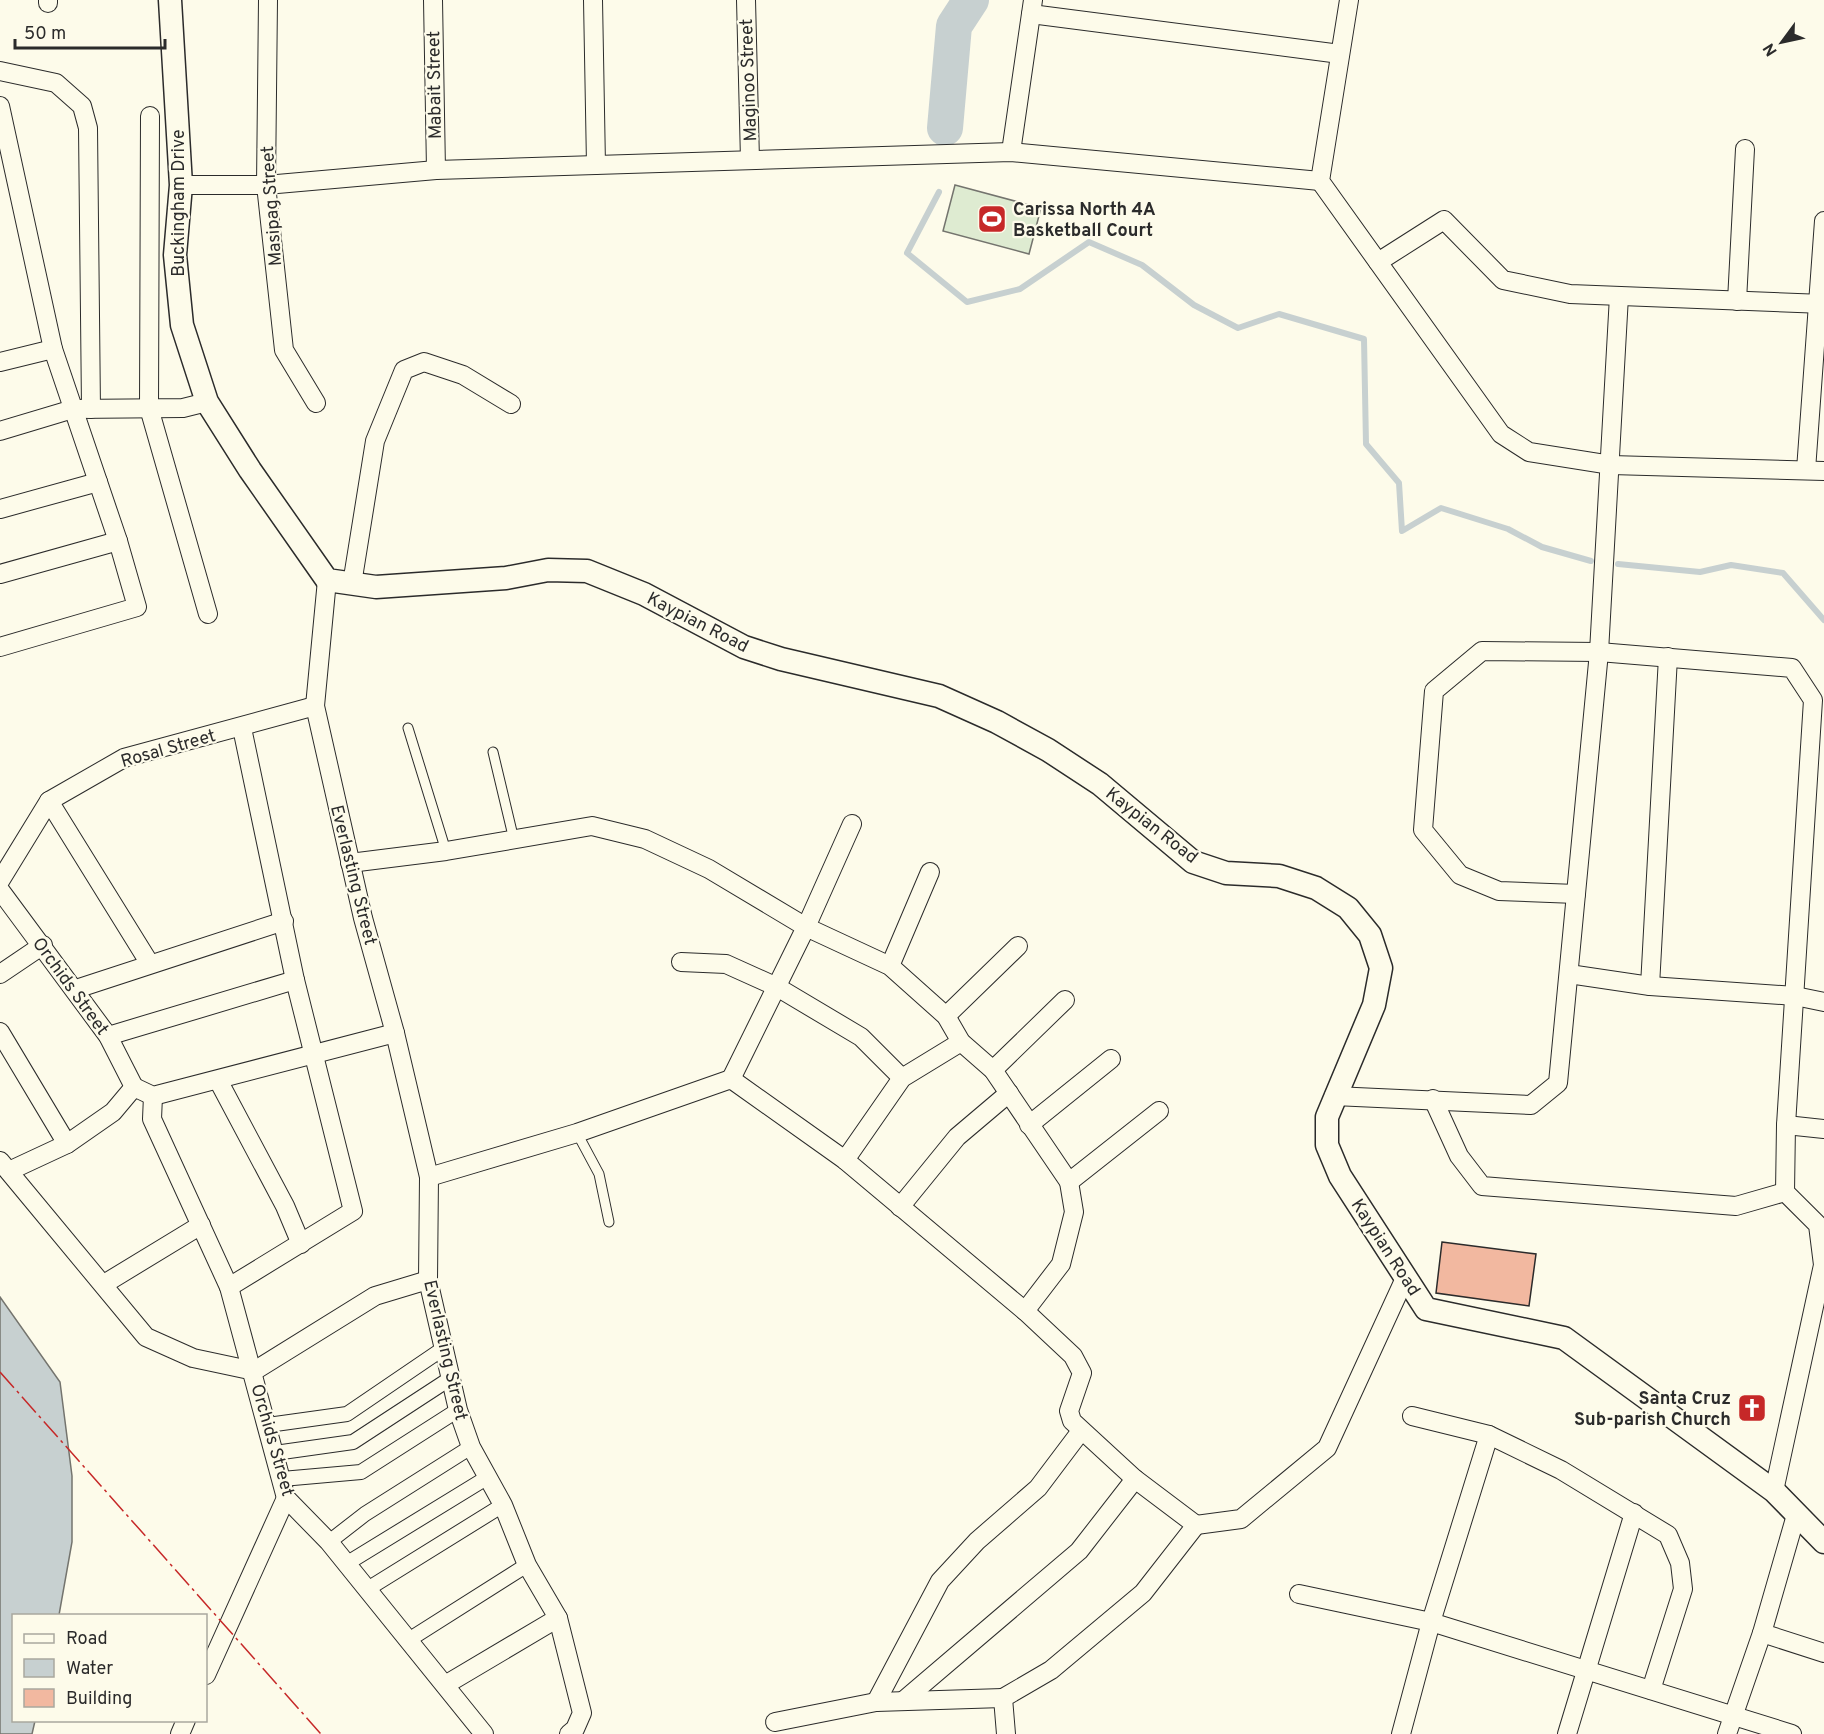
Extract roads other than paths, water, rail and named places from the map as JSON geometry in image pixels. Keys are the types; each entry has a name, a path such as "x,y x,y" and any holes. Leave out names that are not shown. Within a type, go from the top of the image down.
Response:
{"street":[{"name":"Buckingham Drive","path":"170,0 181,185 175,255 182,325 207,402 250,470 327,580"},
{"name":"Masipag Street","path":"268,0 266,185 284,350 316,403"},
{"name":"Mabait Street","path":"433,0 436,170"},
{"path":"593,0 596,165"},
{"name":"Maginoo Street","path":"746,0 750,160"},
{"path":"1349,0 1320,181 1501,434 1529,452 1611,465 1815,470 1824,221"},
{"path":"1011,152 1032,7 1340,54"},
{"path":"0,71 56,82 82,106 88,128 82,409"},
{"path":"0,106 53,349 82,409 99,482 137,607 0,647"},
{"path":"150,116 149,408 208,615"},
{"path":"1737,301 1745,149"},
{"path":"181,185 266,185 436,170 1011,152 1320,181"},
{"path":"1378,262 1444,220 1503,280 1570,294 1820,304"},
{"path":"1334,1096 1532,1105 1558,1083 1599,652 1619,296"},
{"path":"0,362 53,349"},
{"path":"352,584 375,441 404,370 424,362 463,375 511,404"},
{"path":"0,431 82,409 183,408 207,402"},
{"path":"0,508 99,482"},
{"path":"0,574 118,541"},
{"name":"Kaypian Road","path":"327,580 376,587 506,578 548,570 587,571 645,594 744,647 781,659 939,696 997,722 1048,750 1100,784 1193,862 1226,873 1279,876 1316,888 1348,908 1370,935 1381,968 1374,1005 1327,1117 1327,1145 1340,1176 1426,1309 1564,1338 1774,1491 1824,1542"},
{"name":"Everlasting Street","path":"327,580 315,706 350,862 395,1033 429,1177 428,1280 458,1410 471,1447 503,1505 527,1566 558,1618 582,1713 572,1731"},
{"path":"1576,894 1499,891 1460,875 1423,830 1434,691 1482,651 1599,652 1792,668 1813,700 1786,1125 1785,1192 1818,1225 1823,1265 1774,1491"},
{"path":"1650,986 1668,657"},
{"name":"Rosal Street","path":"0,880 49,801 124,759 315,706"},
{"path":"229,1287 353,1211 295,980 242,728"},
{"path":"49,801 150,964"},
{"path":"429,1177 577,1133 730,1079 806,927 852,824"},
{"path":"350,862 446,851 592,826 645,838 709,869 806,927 890,966 946,1016 961,1042 993,1070 1070,1182 1074,1212 1061,1264 1025,1311"},
{"path":"890,966 930,872"},
{"name":"Orchids Street","path":"0,890 43,945 108,1036 134,1087"},
{"path":"75,989 284,921"},
{"path":"0,974 43,945"},
{"path":"946,1016 1018,946"},
{"path":"681,963 726,964 777,987 861,1037 902,1078"},
{"path":"1569,974 1650,986 1795,996 1824,1002"},
{"path":"108,1036 295,980"},
{"path":"993,1070 1065,1000"},
{"path":"0,1032 67,1144"},
{"path":"395,1033 153,1096 134,1087 113,1112 67,1144 5,1166 146,1337 193,1358 254,1371 375,1296 428,1280"},
{"path":"845,1160 902,1078 961,1042"},
{"path":"1029,1125 1111,1059"},
{"path":"730,1079 845,1160 1025,1311 1078,1363 1082,1373 1069,1411 1072,1421 1135,1479 1196,1525"},
{"path":"219,1080 285,1206 301,1244"},
{"path":"900,1207 957,1137 1009,1094"},
{"name":"Orchids Street","path":"153,1096 152,1119 229,1287 254,1371 286,1498 328,1542 484,1734"},
{"path":"1433,1099 1459,1156 1482,1186 1736,1206 1785,1192"},
{"path":"1070,1182 1159,1111"},
{"path":"1786,1125 1824,1129"},
{"path":"104,1284 201,1225"},
{"path":"775,1722 876,1702 1003,1698 1051,1670 1143,1593 1196,1525 1241,1519 1327,1448 1406,1276"},
{"path":"268,1425 347,1414 444,1348"},
{"path":"275,1453 353,1442 451,1378"},
{"path":"282,1479 361,1472 458,1410"},
{"path":"1412,1416 1489,1435 1561,1470 1668,1535 1680,1563 1683,1589 1652,1690"},
{"path":"876,1702 940,1581 976,1541 1038,1488 1081,1431"},
{"path":"1401,1734 1431,1622 1489,1435"},
{"path":"328,1542 365,1514 471,1447"},
{"path":"346,1564 488,1477"},
{"path":"903,1701 1079,1551 1135,1479"},
{"path":"207,1673 286,1498"},
{"path":"366,1590 503,1505"},
{"path":"1567,1734 1635,1513"},
{"path":"1727,1734 1762,1633 1796,1515"},
{"path":"407,1641 527,1566"},
{"path":"1299,1593 1431,1622 1792,1734"},
{"path":"445,1685 558,1618"},
{"path":"1762,1633 1824,1653"},
{"path":"1003,1698 1006,1734"}],"lane":[{"path":"408,728 446,851"},
{"path":"493,752 514,840"},
{"path":"577,1133 599,1174 609,1222"}],"water":[{"path":"0,1297 60,1382 72,1476 72,1542 59,1614 12,1614 12,1722 35,1722 32,1734 0,1734"}],"waterway":[{"path":"945,128 954,26 971,0"},
{"path":"939,192 907,253 967,302 1020,289 1089,242 1142,265 1194,305 1238,328 1279,314 1364,339 1366,444 1399,483 1402,531 1441,508 1508,529 1542,547 1591,561"},
{"path":"1618,564 1700,572 1731,565 1783,573 1824,620"}],"place":[{"name":"Carissa North 4A Basketball Court","path":"992,219"},
{"name":"Santa Cruz Sub-parish Church","path":"1752,1408"}]}
